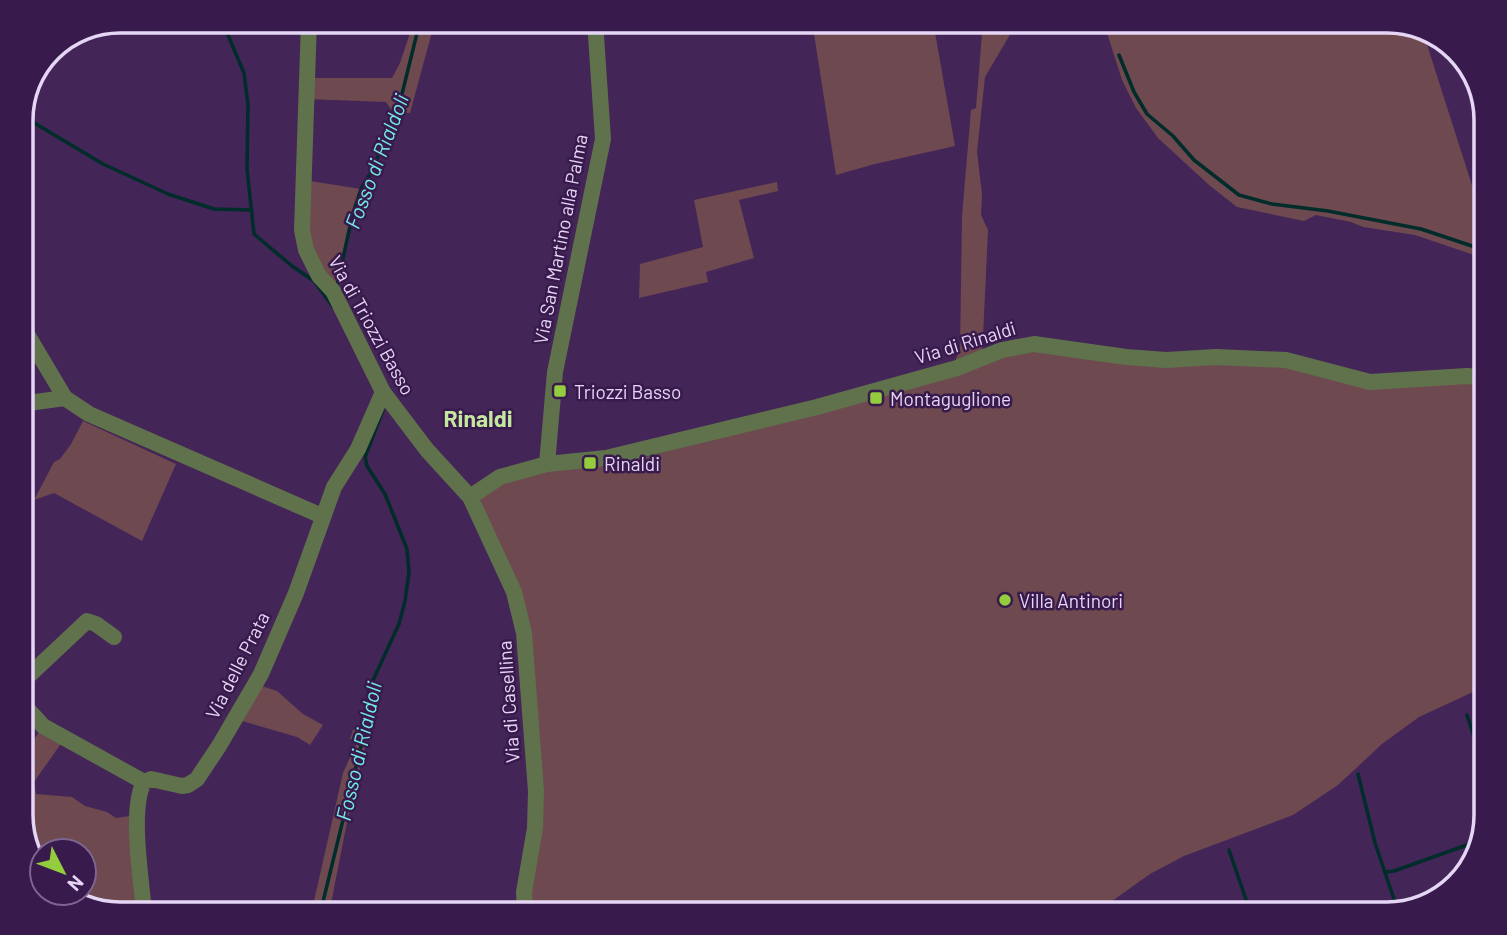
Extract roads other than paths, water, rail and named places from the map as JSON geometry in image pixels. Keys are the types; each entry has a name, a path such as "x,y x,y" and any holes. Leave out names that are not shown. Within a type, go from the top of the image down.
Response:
{"street":[{"name":"Via di Triozzi Basso","path":"309,33 303,230 306,250 319,276 334,292 383,392 427,450 471,497"},
{"name":"Via San Martino alla Palma","path":"547,464 555,372 603,139 596,33"},
{"path":"33,344 65,398 89,414 321,516"},
{"name":"Via di Rinaldi","path":"471,497 500,477 547,464 606,458 755,422 957,368 1002,351 1034,344 1166,360 1216,357 1286,360 1370,382 1474,377"},
{"name":"Via delle Prata","path":"144,782 151,779 188,785 197,779 219,746 261,674 296,593 321,516 334,487 358,449 383,392"},
{"path":"33,402 65,398"},
{"name":"Via di Casellina","path":"471,497 514,592 524,633 536,791 535,828 524,902"},
{"path":"33,672 87,621 114,636"},
{"path":"33,715 43,726 144,782 140,790 137,815 143,902"}],"waterway":[{"path":"227,33 244,73 248,105 247,169 254,234 314,281 333,307"},
{"name":"Fosso di Rialdoli","path":"334,286 337,285 361,189 373,169 402,94 417,33"},
{"path":"1119,55 1134,92 1147,114 1173,136 1194,160 1239,195 1272,204 1328,211 1421,229 1474,247"},
{"path":"33,122 103,164 168,194 214,209 252,210"},
{"name":"Fosso di Rialdoli","path":"323,902 364,734 369,689 399,624 409,572 407,549 385,494 367,466 365,457 383,410"},
{"path":"1467,715 1474,737"},
{"path":"1358,774 1375,843 1395,901"},
{"path":"1386,872 1468,844"},
{"path":"1229,850 1247,902"}],"place":[{"name":"Triozzi Basso","path":"560,391"},
{"name":"Montaguglione","path":"876,398"},
{"name":"Rinaldi","path":"590,463"},
{"name":"Villa Antinori","path":"1005,600"}],"district":[{"name":"Rinaldi","path":"478,418"}]}
